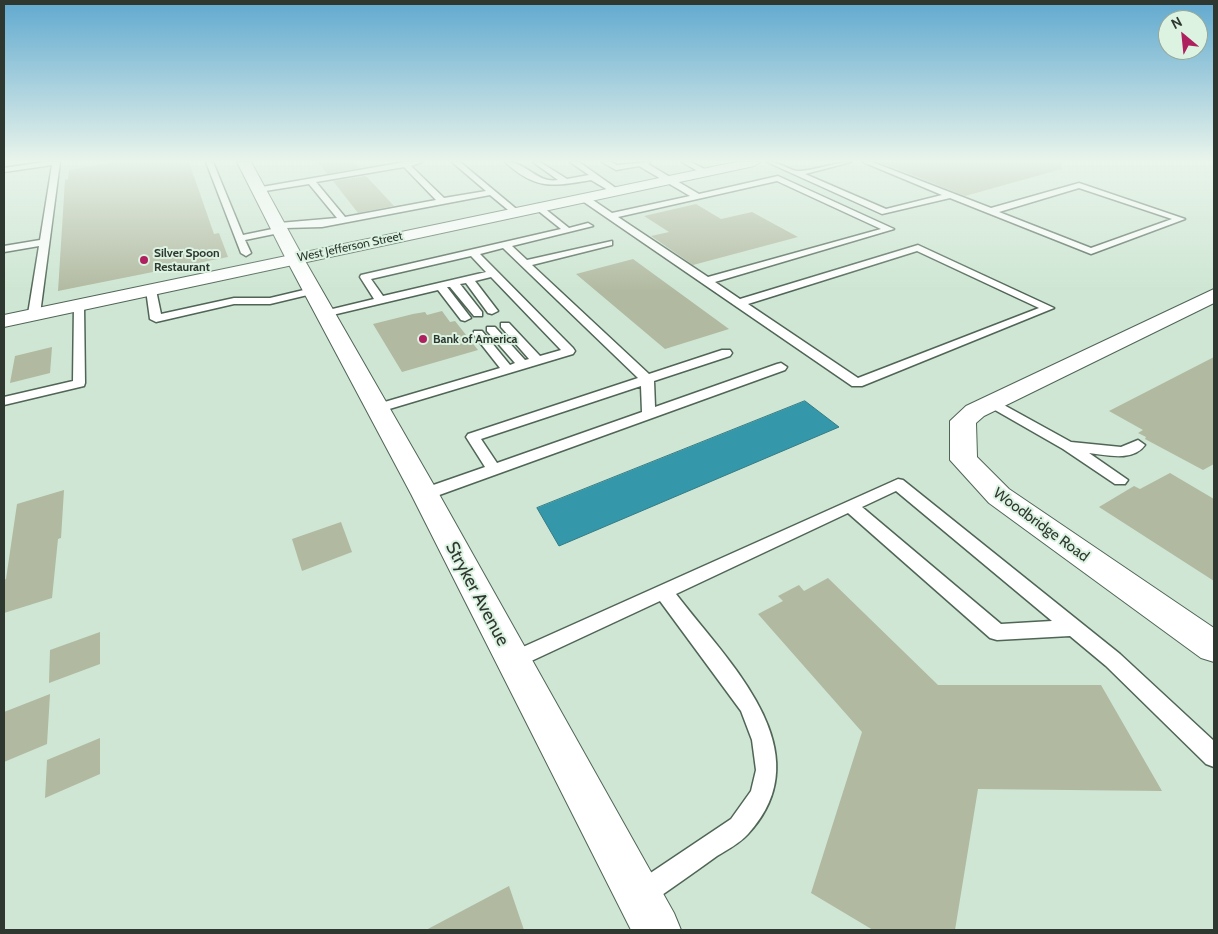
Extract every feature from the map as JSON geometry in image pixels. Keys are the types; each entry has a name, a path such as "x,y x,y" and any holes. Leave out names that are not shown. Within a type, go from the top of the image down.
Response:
{"street":[{"name":"Stryker Avenue","path":"267,206 324,314 425,494 648,913"},
{"name":"West Jefferson Street","path":"4,321 546,206"},
{"name":"Woodbridge Road","path":"1214,295 975,411 963,421 964,460 999,496 1214,647"}],"lane":[{"path":"34,314 50,206"},
{"path":"227,206 246,253"},
{"path":"331,206 343,220"},
{"path":"240,238 418,206"},
{"path":"508,206 516,212"},
{"path":"595,206 707,281 739,303 857,383 1048,308 918,248 739,303"},
{"path":"611,216 656,206"},
{"path":"707,281 889,229 838,206"},
{"path":"871,206 885,212 910,206"},
{"path":"978,206 1091,251 1181,219 1141,206"},
{"path":"992,211 1010,206"},
{"path":"539,207 568,231"},
{"path":"380,300 365,277 588,226"},
{"path":"4,249 44,242"},
{"path":"525,264 609,243"},
{"path":"505,245 647,379 649,414"},
{"path":"376,409 569,351 474,252"},
{"path":"324,314 494,273"},
{"path":"468,279 492,311"},
{"path":"453,283 478,314"},
{"path":"441,286 465,318"},
{"path":"151,290 156,319 234,301 270,301 312,291"},
{"path":"4,401 79,383 79,305"},
{"path":"505,325 538,361"},
{"path":"491,329 523,365"},
{"path":"478,332 508,370"},
{"path":"494,470 473,436 726,353"},
{"path":"425,494 781,367"},
{"path":"992,403 1068,446 1120,480"},
{"path":"1068,446 1123,452 1138,445"},
{"path":"512,660 898,484 1113,660 1214,756"},
{"path":"850,506 997,632 1074,628"},
{"path":"648,913 739,827 762,796 768,770 763,740 749,705 663,591"}],"water":[{"path":"805,401 839,427 559,546 537,508"}],"building":[{"path":"63,206 204,206 214,234 219,233 228,257 58,291"},
{"path":"352,206 394,206 358,213"},
{"path":"689,206 699,206 721,219 752,212 798,237 693,265 651,236 669,232 644,216"},
{"path":"633,259 729,329 665,349 576,274"},
{"name":"Bank of America","path":"442,311 450,322 455,321 478,350 402,372 373,324 413,314 425,312 427,315"},
{"path":"52,347 50,373 10,383 15,356"},
{"path":"1214,357 1214,464 1203,470 1145,439 1146,437 1138,433 1143,430 1109,411"},
{"path":"1170,473 1214,499 1214,581 1099,507 1134,486 1140,489"},
{"path":"64,490 61,538 58,539 52,598 4,613 4,580 6,579 17,504"},
{"path":"341,522 352,552 302,571 292,539"},
{"path":"828,578 938,685 1101,685 1162,791 978,789 955,930 873,930 811,893 862,732 758,614 783,601 778,596 799,585 804,591"},
{"path":"100,632 100,664 49,683 50,650"},
{"path":"50,694 47,744 4,762 4,712"},
{"path":"100,738 100,774 45,798 47,760"},
{"path":"509,886 524,930 426,930"}],"place":[{"name":"Silver Spoon Restaurant","path":"144,260"},
{"name":"Bank of America","path":"423,339"}]}
